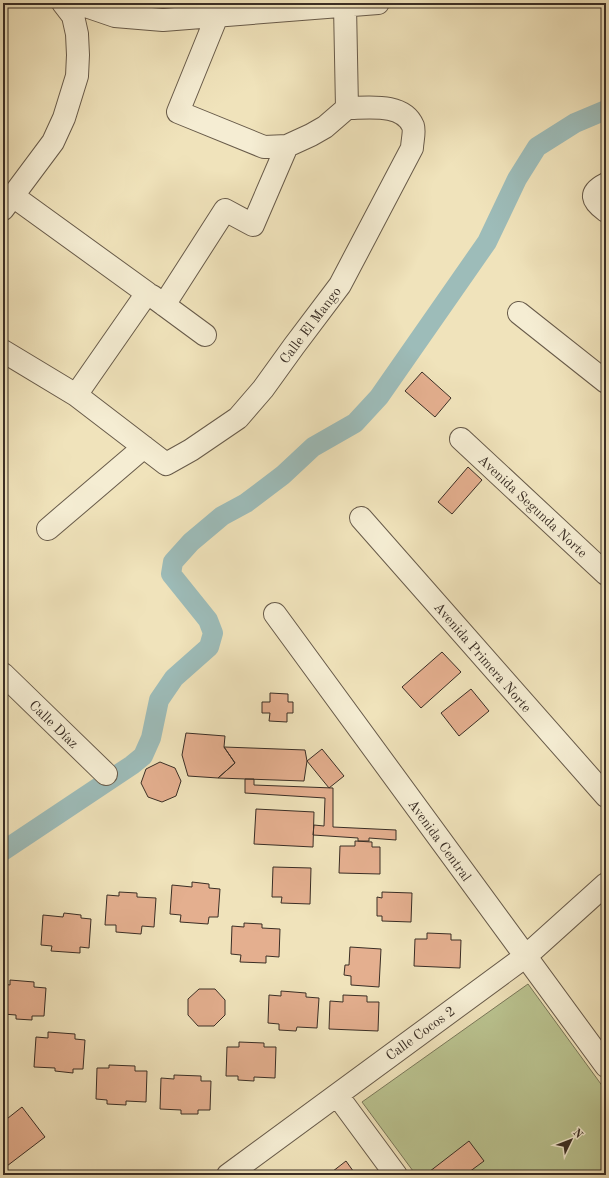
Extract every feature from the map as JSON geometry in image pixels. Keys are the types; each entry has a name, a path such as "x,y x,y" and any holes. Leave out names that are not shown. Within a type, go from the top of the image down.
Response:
{"street":[{"path":"63,3 73,16 77,34 77,76 64,118 53,142 8,202 156,298 205,335"},
{"path":"77,3 114,16 163,20 378,3"},
{"path":"217,16 178,112 264,147 287,146 325,127 347,108 345,6"},
{"name":"Calle El Mango","path":"3,351 76,395 166,464 191,450 238,418 263,389 340,285 412,148 413,127 404,114 385,108 347,108"},
{"path":"76,395 156,298 225,210 253,225 287,146"},
{"path":"519,313 606,382"},
{"name":"Avenida Segunda Norte","path":"461,439 606,574"},
{"path":"48,530 144,447"},
{"name":"Avenida Primera Norte","path":"361,518 606,796"},
{"name":"Avenida Central","path":"275,614 606,1066"},
{"name":"Calle Díaz","path":"3,674 106,774"},
{"name":"Calle Cocos 2","path":"228,1175 526,956 606,884"},
{"path":"337,1094 396,1175"}],"green space":[{"path":"528,984 606,1091 606,1175 416,1175 362,1102"}],"building":[{"path":"422,372 451,398 435,417 405,391"},
{"path":"468,467 482,480 452,514 438,502"},
{"path":"442,652 461,672 421,708 402,687"},
{"path":"471,689 489,711 459,736 441,713"},
{"path":"270,693 288,694 288,702 293,702 293,713 287,713 287,722 269,721 270,713 262,713 262,702 270,702"},
{"path":"186,733 225,736 224,747 235,763 218,778 188,776 182,755"},
{"path":"224,747 305,750 307,761 304,781 218,778 235,763"},
{"path":"322,749 344,776 329,788 307,761"},
{"path":"160,762 175,768 181,781 176,796 162,802 148,797 141,783 146,769"},
{"path":"245,779 254,779 254,785 333,788 333,827 396,830 396,840 369,838 369,841 358,841 358,838 313,835 314,825 324,826 325,798 245,793"},
{"path":"256,809 314,812 313,847 254,844"},
{"path":"355,841 372,842 372,847 380,847 380,874 339,873 340,846 355,846"},
{"path":"273,867 311,868 310,904 281,903 282,897 272,897"},
{"path":"192,882 209,884 209,888 220,889 218,917 209,917 208,924 180,922 181,915 170,914 172,885 192,887"},
{"path":"119,892 137,893 137,897 156,898 154,927 142,926 141,934 116,932 116,925 105,925 107,895 119,896"},
{"path":"382,892 412,893 411,922 382,921 382,916 377,916 377,897 382,898"},
{"path":"64,913 81,915 81,918 91,919 89,948 80,947 80,953 51,951 52,946 41,945 43,915 63,917"},
{"path":"244,923 262,924 262,928 280,929 279,957 266,956 266,963 240,962 241,955 231,954 232,926 244,927"},
{"path":"427,933 451,934 451,940 461,940 460,968 414,966 415,939 427,939"},
{"path":"350,947 381,949 379,987 351,985 351,976 344,975 345,965 349,965"},
{"path":"10,980 34,982 34,987 46,988 44,1016 32,1016 32,1020 16,1019 16,1015 3,1014 3,984 10,985"},
{"path":"199,989 215,989 225,1000 225,1015 214,1026 198,1026 188,1015 188,999"},
{"path":"281,991 306,993 306,997 319,998 317,1028 297,1027 296,1031 279,1030 279,1024 268,1023 269,995 281,996"},
{"path":"343,995 367,996 367,1002 379,1002 378,1031 329,1029 330,1001 343,1002"},
{"path":"48,1032 75,1034 75,1039 85,1040 83,1069 73,1069 73,1073 55,1071 55,1068 34,1067 36,1037 48,1038"},
{"path":"239,1042 264,1043 264,1047 276,1047 275,1078 254,1077 254,1081 238,1080 238,1076 226,1076 227,1047 239,1047"},
{"path":"109,1065 135,1066 135,1071 147,1071 146,1102 126,1101 126,1105 107,1104 107,1100 96,1099 97,1068 109,1068"},
{"path":"174,1075 201,1076 201,1081 211,1081 210,1110 198,1110 198,1114 181,1114 181,1110 160,1109 161,1078 174,1079"},
{"path":"22,1107 45,1137 3,1169 3,1122"},
{"path":"469,1141 484,1161 465,1175 425,1175"},
{"path":"346,1161 356,1175 328,1175"},
{"path":"61,1170 65,1175 55,1175"}],"waterway":[{"path":"3,851 132,765 143,756 151,738 159,700 174,678 209,647 213,633 208,620 171,574 173,562 191,542 222,516 246,503 283,475 313,447 355,423 379,397 487,242 517,179 537,147 575,123 606,110"}]}
